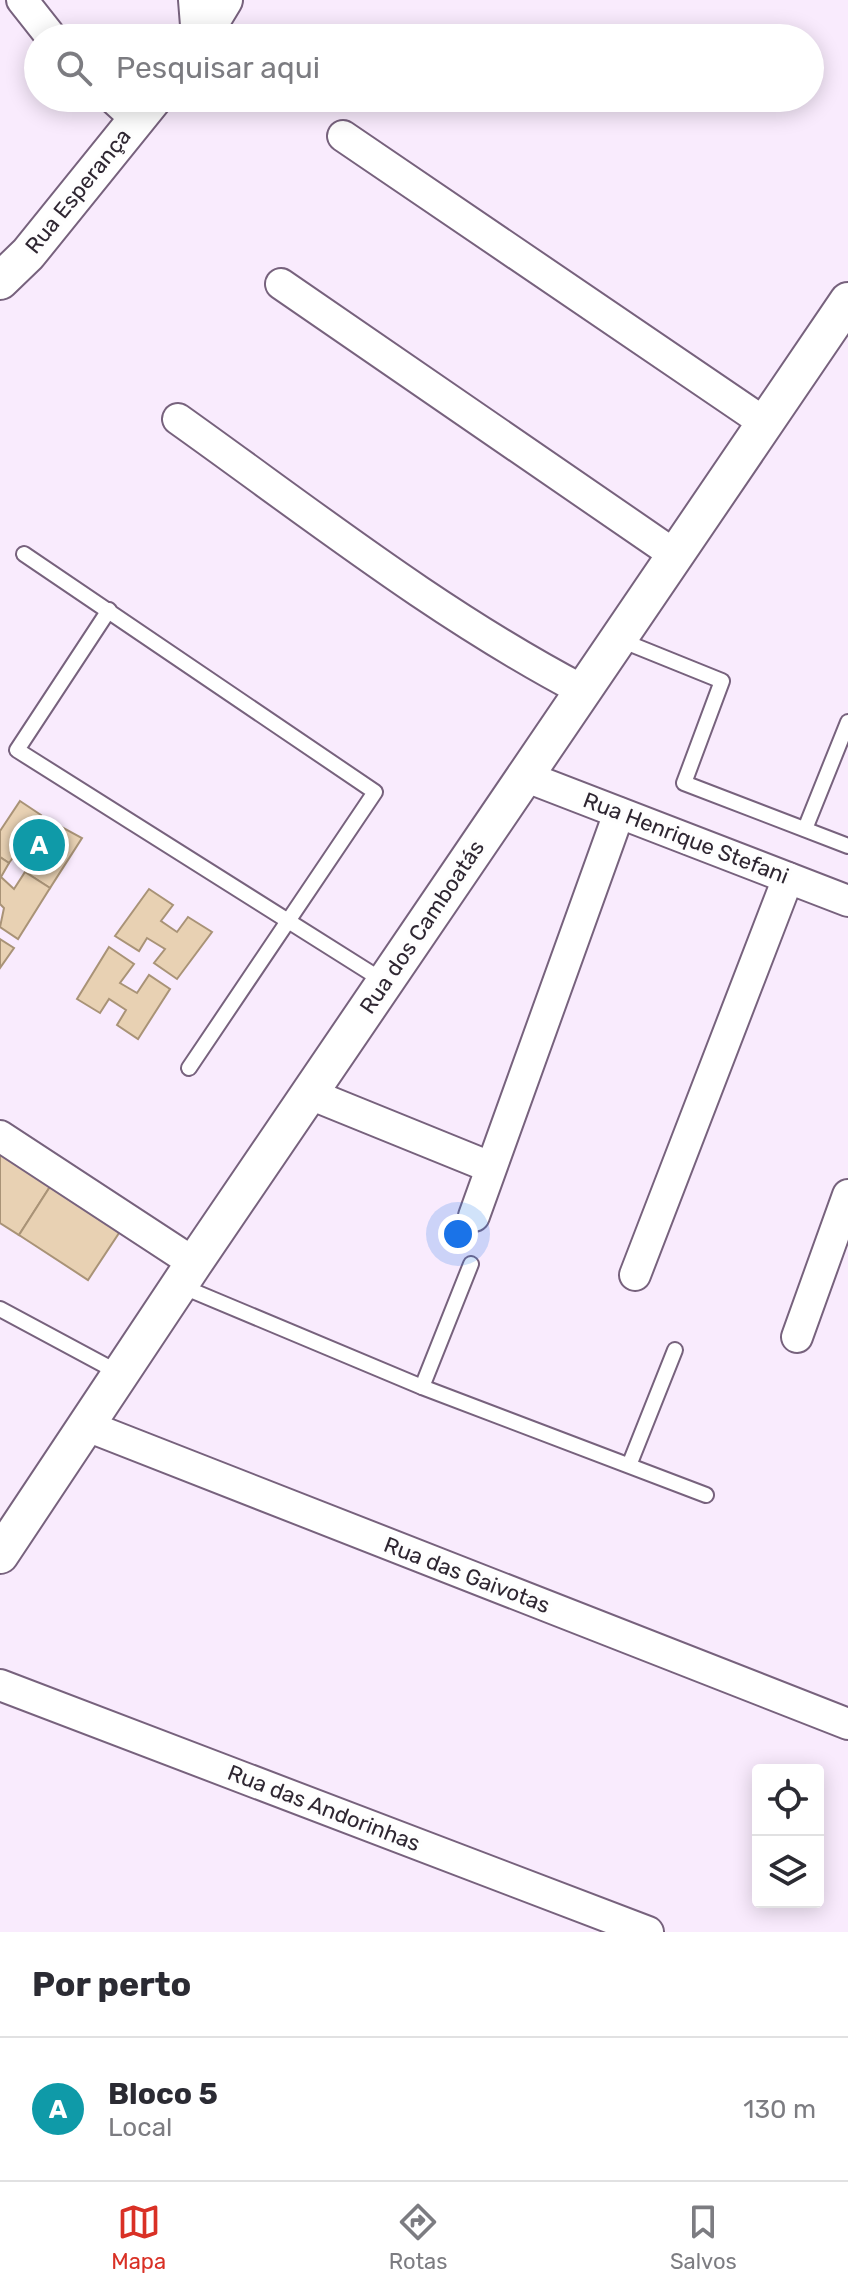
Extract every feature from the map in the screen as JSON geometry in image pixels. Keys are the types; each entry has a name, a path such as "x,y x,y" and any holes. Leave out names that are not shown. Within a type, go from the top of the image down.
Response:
{"street":[{"path":"22,0 41,24"},
{"path":"194,0 197,24"},
{"path":"208,24 224,0"},
{"name":"Rua Esperança","path":"0,281 28,254 129,112"},
{"path":"343,136 765,423"},
{"path":"281,284 675,555"},
{"name":"Rua dos Camboatás","path":"2,1546 87,1426 848,301"},
{"path":"178,419 394,573 542,669 582,690"},
{"name":"Rua Henrique Stefani","path":"524,776 848,901"},
{"path":"474,1216 619,813"},
{"path":"635,1275 788,878"},
{"path":"310,1094 490,1167"},
{"path":"0,1136 188,1274"},
{"path":"797,1337 848,1195"},
{"name":"Rua das Gaivotas","path":"87,1426 848,1724"},
{"name":"Rua das Andorinhas","path":"0,1685 648,1932"}],"lane":[{"path":"24,554 375,792 290,923 189,1068"},
{"path":"109,610 17,750 385,983"},
{"path":"617,639 722,681 684,783 848,846"},
{"path":"805,829 848,722"},
{"path":"422,1387 471,1264"},
{"path":"188,1274 422,1387 630,1463 706,1495"},
{"path":"0,1309 122,1374"},
{"path":"630,1463 675,1350"}],"building":[{"path":"20,801 41,815 31,832 44,842 58,825 82,838 50,888 25,872 35,856 21,847 9,863 0,857 0,831"},
{"path":"0,857 9,863 1,877 14,889 25,872 50,888 18,939 0,927 4,908 0,904"},
{"path":"149,889 173,905 161,921 177,932 188,917 212,932 177,979 154,963 165,949 147,938 139,951 115,936"},
{"path":"0,939 14,948 0,968"},
{"path":"109,947 134,964 120,983 137,993 149,975 170,989 138,1039 117,1025 126,1010 109,999 100,1013 77,999"},
{"path":"0,1148 53,1182 19,1235 0,1223"},
{"path":"53,1182 123,1227 88,1280 19,1235"}],"place":[{"name":"Bloco 5","path":"39,845"}]}
